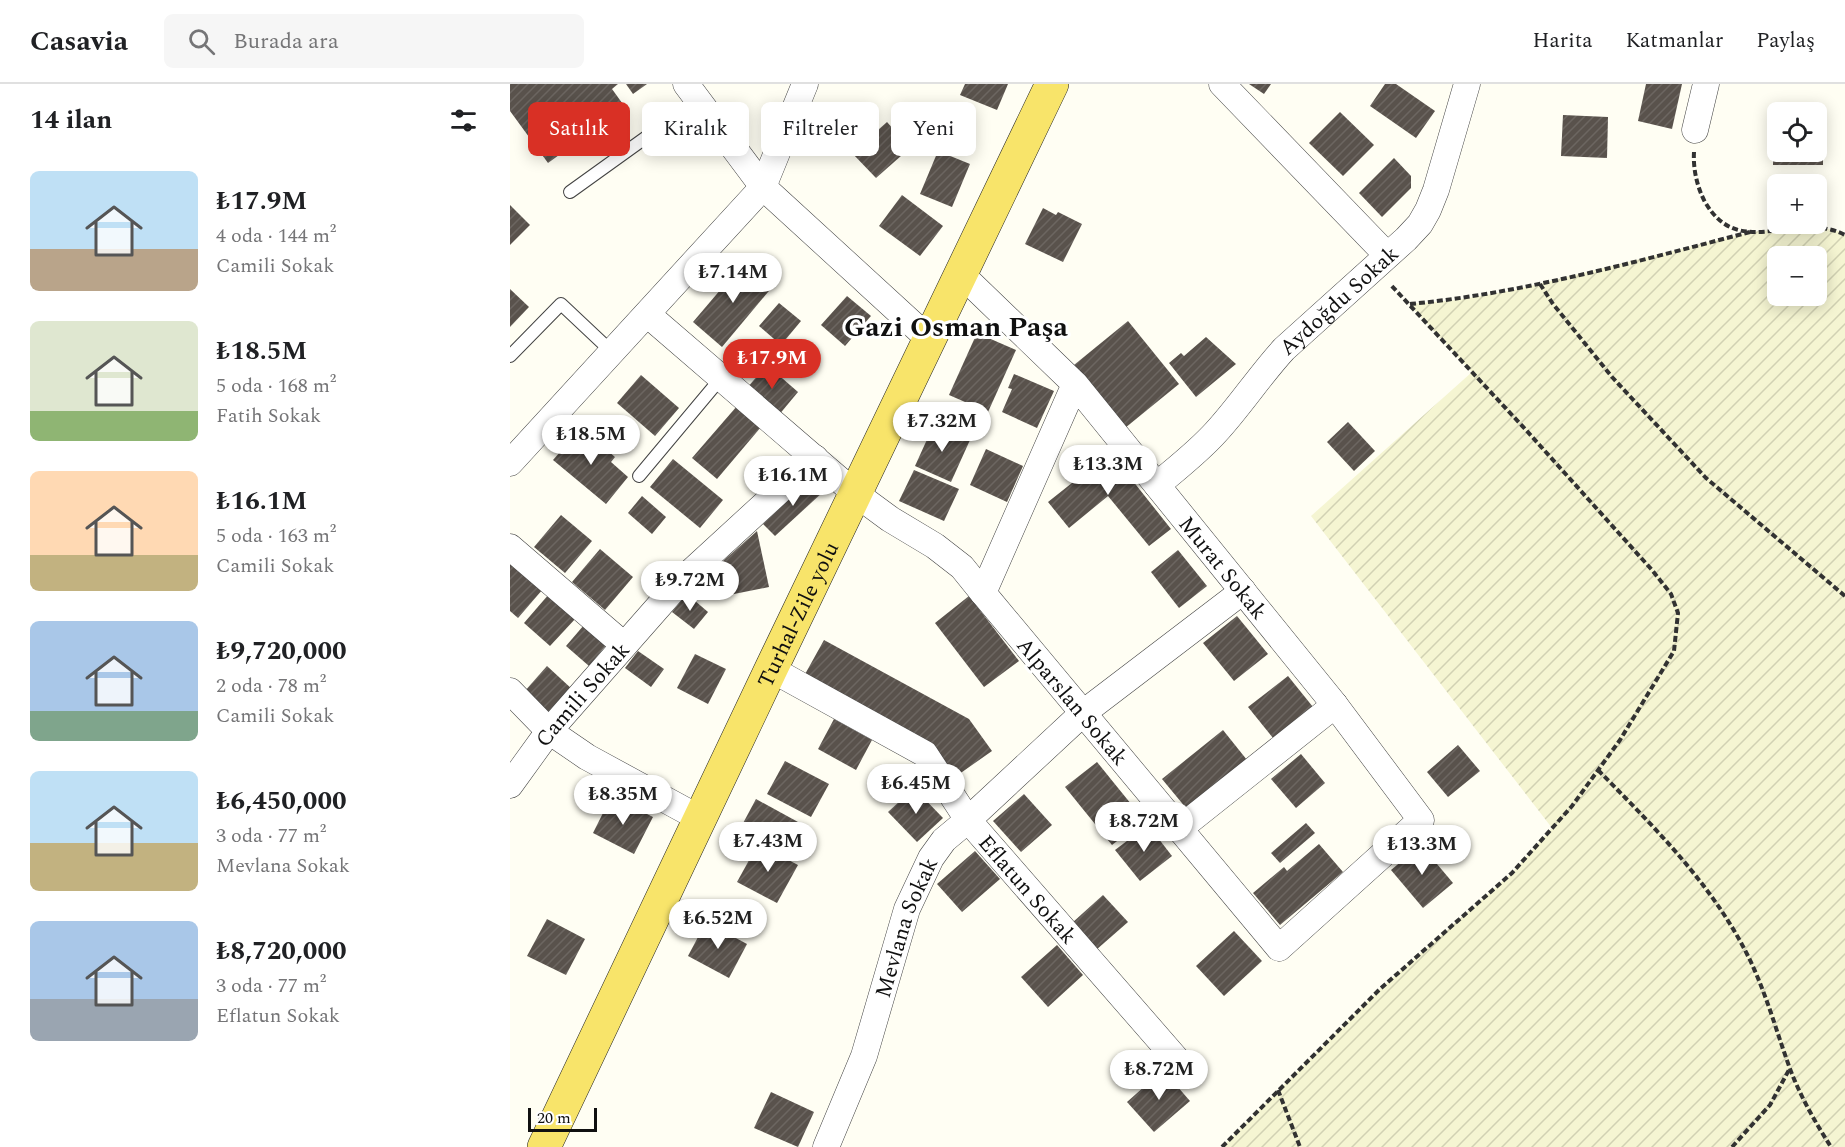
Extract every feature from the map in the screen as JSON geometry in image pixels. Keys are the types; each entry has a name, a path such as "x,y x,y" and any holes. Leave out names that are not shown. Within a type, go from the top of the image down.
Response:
{"main road":[{"name":"Turhal-Zile yolu","path":"543,1147 1052,84"}],"street":[{"path":"510,464 763,187 805,84"},
{"path":"1222,84 1381,261"},
{"name":"Aydoğdu Sokak","path":"1157,485 1196,453 1216,432 1284,349 1420,224 1436,190 1467,84"},
{"path":"1695,130 1706,84"},
{"path":"692,92 763,187 930,340"},
{"name":"Murat Sokak","path":"962,275 1075,384 1335,705 1421,820"},
{"name":"Alparslan Sokak","path":"647,314 856,494 890,519 935,546 962,567 1279,948 1421,820"},
{"path":"983,593 1075,384"},
{"name":"Camili Sokak","path":"510,784 549,731 681,580 815,458"},
{"path":"510,547 624,645"},
{"name":"Mevlana Sokak","path":"826,1147 864,1056 901,929 918,884 931,858 944,840 1083,713 1243,591"},
{"name":"Eflatun Sokak","path":"771,669 925,754 968,820 1185,1069"},
{"path":"510,691 549,731 587,757 699,818"},
{"path":"1179,829 1335,705"}],"lane":[{"path":"570,192 692,92"},
{"path":"510,356 561,304 612,352"},
{"path":"639,477 721,378"}],"path":[{"path":"1695,130 1695,174 1701,195 1712,214 1730,228 1750,232"},
{"path":"1409,304 1457,300 1540,284 1750,232 1815,226 1838,231 1845,235"},
{"path":"1222,1147 1380,989 1512,873 1572,806 1620,740 1674,651 1678,613 1671,594 1652,570 1409,304 1381,261"},
{"path":"1540,284 1553,304 1612,377 1706,478 1845,596"},
{"path":"1598,770 1664,837 1714,897 1749,959 1773,1017 1790,1068 1816,1124 1831,1147"},
{"path":"1732,1147 1770,1105 1790,1068"},
{"path":"1278,1090 1300,1147"}],"green space":[{"path":"1827,229 1845,235 1845,1147 1222,1147 1380,989 1512,873 1552,828 1311,516 1472,372 1409,304 1457,300 1514,290 1750,232 1767,230 1767,234 1827,234"}],"building":[{"path":"510,84 618,84 612,89 621,102 528,102 528,136 510,111"},
{"path":"626,84 647,84 633,94"},
{"path":"965,84 1008,84 997,110 960,95"},
{"path":"1249,84 1271,84 1264,94"},
{"path":"1385,84 1396,84 1435,111 1416,138 1370,106"},
{"path":"1646,84 1682,84 1672,129 1638,121"},
{"path":"1340,112 1374,145 1343,176 1309,143"},
{"path":"1563,115 1608,117 1607,158 1561,156"},
{"path":"887,122 891,127 891,156 901,156 876,178 855,156 879,156 879,129"},
{"path":"543,156 558,156 548,163"},
{"path":"936,156 950,156 970,164 952,207 920,194"},
{"path":"1394,158 1411,176 1411,188 1382,217 1359,193"},
{"path":"1773,162 1823,162 1823,165 1773,165"},
{"path":"902,195 943,226 920,256 879,226"},
{"path":"510,205 530,225 510,245"},
{"path":"1043,208 1056,215 1058,212 1082,224 1063,262 1025,244"},
{"path":"744,262 773,286 722,347 693,322"},
{"path":"510,289 529,307 510,327"},
{"path":"847,296 871,316 845,346 821,325"},
{"path":"779,303 801,321 781,345 759,326"},
{"path":"1128,321 1179,384 1125,428 1074,365"},
{"path":"977,333 1016,350 988,412 949,395"},
{"path":"1206,337 1236,364 1196,397 1169,363 1181,353 1184,356"},
{"path":"767,365 798,392 778,416 746,389"},
{"path":"1014,374 1054,391 1037,428 1002,412 1012,389 1008,388"},
{"path":"641,375 679,408 655,436 617,403"},
{"path":"737,406 761,427 717,479 692,458"},
{"path":"1348,422 1375,451 1354,471 1327,442"},
{"path":"934,424 970,440 951,482 915,466"},
{"path":"581,428 615,457 611,462 628,477 606,504 553,460"},
{"path":"986,449 1023,466 1007,502 970,485"},
{"path":"1094,449 1117,461 1171,529 1149,546 1108,496 1069,528 1048,502 1077,479 1069,469"},
{"path":"673,459 723,500 700,528 650,487"},
{"path":"914,470 959,489 944,521 899,501"},
{"path":"810,479 823,492 775,536 763,524"},
{"path":"642,496 666,517 652,534 628,513"},
{"path":"561,515 592,541 565,573 534,547"},
{"path":"757,531 769,587 729,595 722,562"},
{"path":"600,549 633,577 605,610 572,582"},
{"path":"1178,550 1207,586 1179,608 1151,572"},
{"path":"512,562 543,589 518,618 510,611 510,564"},
{"path":"549,594 576,618 550,646 524,623"},
{"path":"687,594 708,612 694,629 672,612"},
{"path":"969,596 1019,661 984,687 935,623"},
{"path":"1237,616 1268,654 1234,681 1203,643"},
{"path":"584,625 607,644 589,666 566,646"},
{"path":"824,640 969,719 992,751 955,777 933,745 804,676"},
{"path":"638,651 664,669 651,687 625,668"},
{"path":"695,654 726,669 708,704 677,688"},
{"path":"547,666 573,690 550,715 524,692"},
{"path":"1288,676 1313,707 1273,738 1248,707"},
{"path":"834,719 872,740 856,770 818,749"},
{"path":"1223,730 1247,760 1186,808 1162,779"},
{"path":"1458,745 1480,771 1448,797 1427,772"},
{"path":"1301,754 1325,783 1296,808 1271,779"},
{"path":"785,761 829,784 811,817 767,794"},
{"path":"1097,762 1144,820 1112,845 1065,787"},
{"path":"914,788 943,818 917,842 888,812"},
{"path":"1024,794 1052,825 1021,852 993,821"},
{"path":"610,799 621,805 623,802 653,817 634,854 593,833"},
{"path":"756,799 798,822 784,849 741,827"},
{"path":"1306,823 1315,833 1280,863 1271,853"},
{"path":"1148,825 1172,856 1140,881 1115,850"},
{"path":"758,844 798,865 777,903 737,882"},
{"path":"1319,844 1343,872 1280,925 1253,893 1284,867 1287,871"},
{"path":"1421,845 1453,883 1423,908 1391,870"},
{"path":"975,851 1000,879 962,912 937,884"},
{"path":"1103,895 1128,922 1096,950 1072,923"},
{"path":"547,919 585,939 566,975 527,956"},
{"path":"706,922 747,944 729,978 688,956"},
{"path":"1234,931 1262,961 1224,996 1196,966"},
{"path":"1057,945 1083,975 1048,1007 1021,977"},
{"path":"1163,1070 1190,1101 1154,1132 1127,1102"},
{"path":"771,1092 814,1112 798,1147 754,1128"}],"district":[{"name":"Gazi Osman Paşa","path":"956,326"}]}
